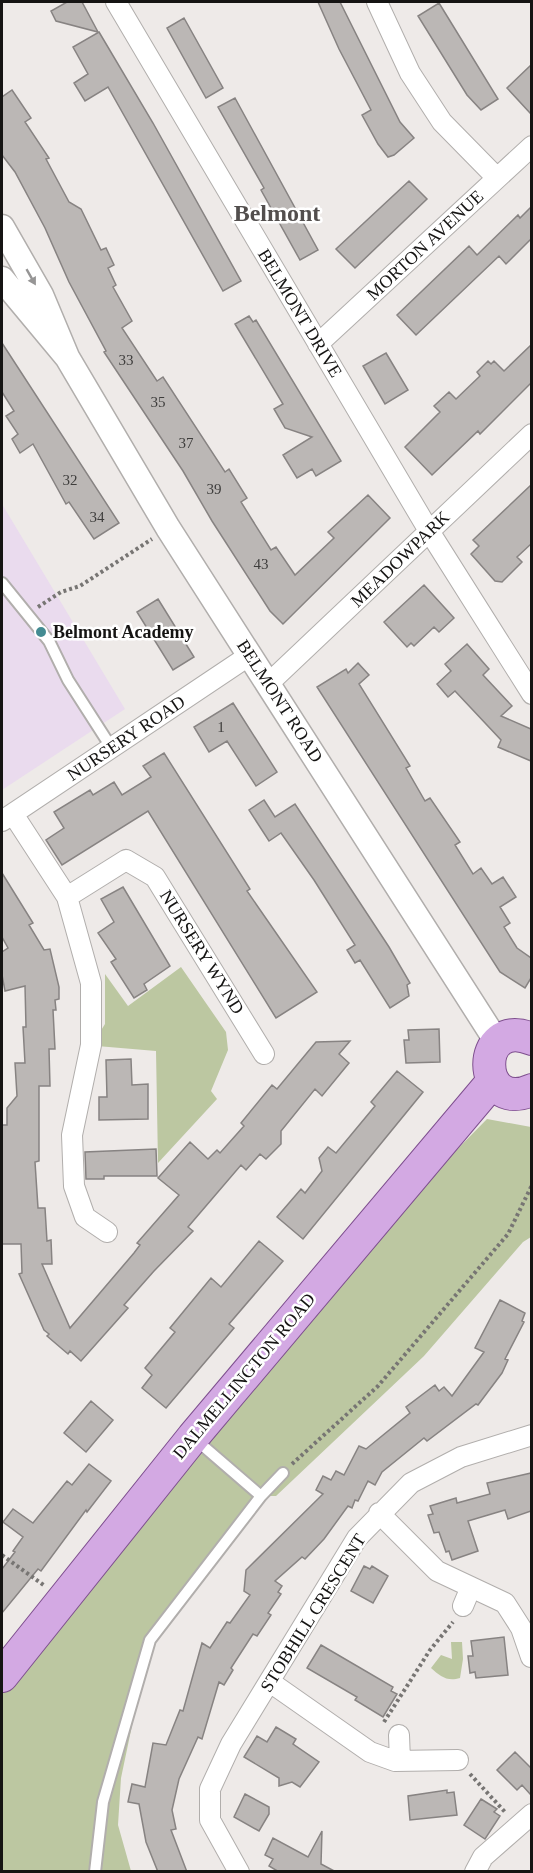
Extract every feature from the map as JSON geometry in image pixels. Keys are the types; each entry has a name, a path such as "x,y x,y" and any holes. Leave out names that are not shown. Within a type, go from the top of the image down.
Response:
{"main road":[{"path":"531,1039 518,1035 497,1042 492,1049 488,1065 493,1081 510,1093 531,1090"},
{"name":"DALMELLINGTON ROAD","path":"2,1676 62,1597 193,1437 493,1081"}],"street":[{"name":"BELMONT DRIVE","path":"116,2 429,531 531,694"},
{"path":"377,2 410,73 442,122 497,178"},
{"name":"MORTON AVENUE","path":"318,344 531,146"},
{"name":"BELMONT ROAD","path":"2,227 41,295 67,357 168,528 269,683 432,944 497,1042"},
{"name":"BELMONT ROAD","path":"2,279 67,357"},
{"name":"MEADOWPARK","path":"269,683 531,435"},
{"name":"NURSERY ROAD","path":"7,817 250,655"},
{"path":"7,817 68,897 91,983 91,1045 72,1135 74,1186 85,1217 107,1232"},
{"name":"NURSERY WYND","path":"68,897 126,860 155,877 264,1054"},
{"name":"STOBHILL CRESCENT","path":"239,1872 210,1820 210,1789 231,1744 357,1538 379,1513 411,1483 461,1457 531,1435"},
{"path":"379,1513 436,1571 505,1603 521,1628 531,1657"},
{"path":"463,1606 471,1587"},
{"path":"270,1682 370,1752 400,1761 458,1760"},
{"path":"399,1735 400,1761"},
{"path":"475,1872 483,1857 525,1820"}],"lane":[{"path":"2,583 50,641 68,680 111,747"},
{"path":"193,1437 261,1496"},
{"path":"95,1872 103,1802 150,1640 261,1496 283,1473"}],"path":[{"path":"27,614 61,592 80,586 168,528"},
{"path":"283,1473 378,1386 508,1234 531,1185"},
{"path":"2,1555 62,1597"},
{"path":"370,1752 379,1740 381,1726 430,1650 448,1631 463,1606"},
{"path":"458,1760 525,1820"}],"shaded area":[{"name":"Belmont Academy","path":"2,504 125,709 2,790"}],"green space":[{"path":"181,967 226,1032 228,1050 211,1091 217,1099 158,1163 156,1051 97,1046 100,1032 105,1024 105,974 128,1006"},
{"path":"487,1119 531,1127 531,1237 523,1242 424,1356 276,1496 261,1496 150,1640 121,1778 118,1825 131,1871 2,1871 2,1676 434,1173"},
{"path":"451,1642 462,1642 463,1659 460,1678 455,1679 444,1678 431,1668 441,1655 452,1659"}],"building":[{"path":"67,2 82,2 98,32 56,21 51,11"},
{"path":"318,2 340,2 400,122 414,138 394,155 388,157 362,115 371,110 339,49"},
{"path":"439,3 498,99 481,110 467,95 418,16"},
{"path":"184,18 223,88 206,98 167,28"},
{"path":"99,32 153,123 241,281 223,291 108,87 85,101 74,83 88,74 73,47"},
{"path":"531,65 531,114 507,88"},
{"path":"12,90 31,118 25,122 49,158 46,159 69,202 81,209 101,250 106,248 114,265 108,268 116,285 113,287 132,321 122,328 157,381 163,377 225,472 229,469 247,498 241,502 271,550 276,547 295,575 334,538 328,532 368,495 390,518 283,624 270,611 183,471 104,352 106,351 69,282 45,228 15,172 2,155 2,97"},
{"path":"235,98 318,250 300,260 261,190 264,188 218,107"},
{"path":"409,181 427,199 355,268 336,249"},
{"path":"531,207 531,239 506,264 499,256 416,335 397,315 469,246 477,255 518,215 520,218"},
{"path":"249,316 253,322 256,320 341,461 316,476 312,469 297,478 283,455 312,437 285,428 274,409 283,404 235,324"},
{"path":"2,343 119,523 94,539 69,502 66,504 33,444 20,453 12,439 18,434 6,416 14,411 2,392"},
{"path":"531,345 531,383 480,434 478,431 432,475 405,447 440,412 434,406 449,392 456,399 480,376 477,372 488,361 491,364 494,361 504,371"},
{"path":"386,353 408,390 385,404 363,366"},
{"path":"531,485 531,544 517,557 522,562 502,582 495,581 471,554 479,546 473,540"},
{"path":"424,585 454,618 439,632 434,627 414,646 411,643 407,647 384,622"},
{"path":"158,599 194,657 173,670 137,612"},
{"path":"467,644 489,669 483,675 512,706 501,716 531,729 531,761 498,747 501,740 455,691 448,697 437,684 451,671 445,664"},
{"path":"358,663 369,675 359,684 410,766 406,768 425,801 430,798 460,842 455,845 473,874 481,868 492,884 503,877 516,897 500,907 510,923 504,927 517,948 531,958 531,978 525,988 500,972 317,687 346,669 348,673"},
{"path":"233,703 277,772 256,786 227,741 209,752 194,727"},
{"path":"164,753 250,889 247,891 317,992 276,1018 148,811 62,865 46,840 64,828 54,812 90,790 93,795 114,782 122,795 151,777 143,766"},
{"path":"264,800 275,817 295,804 389,947 410,983 407,985 409,996 390,1008 360,960 355,963 347,950 355,945 314,880 281,833 269,841 249,810"},
{"path":"2,873 33,923 29,925 44,950 50,949 59,987 59,999 55,1000 56,1010 53,1010 55,1049 49,1049 50,1086 39,1086 39,1161 35,1162 38,1208 45,1208 47,1241 51,1240 52,1264 42,1264 70,1328 134,1253 140,1245 137,1243 179,1195 158,1178 190,1142 208,1159 217,1150 220,1153 244,1126 241,1123 272,1085 277,1089 316,1042 350,1041 339,1054 349,1063 322,1096 315,1089 281,1131 281,1144 266,1159 260,1154 246,1170 241,1165 188,1227 193,1231 124,1305 128,1308 81,1361 70,1351 68,1354 47,1336 49,1334 44,1330 19,1274 22,1273 21,1244 2,1244 2,1125 7,1125 7,1108 17,1096 15,1063 25,1063 23,1027 26,1027 25,986 5,991 2,975 2,952 8,948 2,937"},
{"path":"123,887 170,966 144,984 147,990 134,998 111,962 116,959 98,933 114,922 101,899"},
{"path":"439,1029 440,1062 406,1063 404,1040 409,1040 408,1030"},
{"path":"131,1059 132,1085 148,1084 148,1119 99,1120 99,1097 107,1097 106,1060"},
{"path":"397,1071 423,1092 303,1239 277,1217 301,1189 305,1193 322,1171 319,1158 328,1147 336,1153 375,1106 371,1102"},
{"path":"156,1149 157,1176 104,1176 104,1179 86,1179 85,1152"},
{"path":"259,1241 283,1261 229,1324 234,1328 166,1408 142,1388 152,1375 145,1368 175,1332 170,1328 211,1278 221,1287"},
{"path":"500,1300 525,1313 522,1321 524,1322 505,1359 508,1360 502,1373 478,1405 476,1404 427,1441 424,1438 382,1472 375,1485 368,1481 358,1501 355,1500 352,1508 348,1506 324,1539 305,1559 302,1557 275,1581 282,1586 278,1592 281,1594 268,1613 271,1615 257,1636 253,1634 231,1668 233,1670 224,1685 219,1682 202,1739 198,1737 179,1779 172,1810 176,1829 171,1830 187,1872 158,1872 146,1842 139,1804 128,1802 132,1784 145,1787 153,1743 166,1745 180,1710 183,1711 202,1643 210,1648 227,1622 230,1623 250,1595 244,1591 246,1570 323,1494 316,1490 323,1476 331,1480 336,1471 344,1475 359,1446 366,1449 410,1413 406,1407 435,1385 439,1391 444,1387 452,1396 484,1352 475,1348"},
{"path":"91,1401 113,1420 86,1452 64,1433"},
{"path":"89,1464 111,1481 87,1512 86,1510 41,1571 38,1569 2,1613 2,1569 23,1537 3,1522 13,1509 33,1523 67,1481 72,1485"},
{"path":"531,1473 531,1511 508,1519 505,1510 468,1521 478,1551 452,1560 449,1551 446,1552 439,1532 434,1533 428,1515 433,1514 430,1506 456,1498 457,1503 490,1494 487,1483"},
{"path":"364,1566 370,1569 372,1566 388,1576 373,1603 351,1591"},
{"path":"504,1637 508,1675 476,1678 475,1672 470,1673 468,1656 473,1656 471,1641"},
{"path":"321,1645 393,1687 391,1691 397,1694 383,1717 355,1700 357,1697 307,1668"},
{"path":"276,1727 296,1739 293,1744 319,1762 300,1787 292,1782 279,1786 279,1778 244,1757 257,1736 267,1742"},
{"path":"515,1752 531,1768 531,1795 522,1785 517,1790 497,1770"},
{"path":"447,1790 447,1793 454,1792 457,1815 410,1820 408,1796"},
{"path":"245,1794 269,1807 269,1814 259,1831 234,1817"},
{"path":"481,1799 497,1809 494,1812 500,1816 485,1839 464,1825"},
{"path":"322,1831 321,1864 336,1872 279,1872 269,1866 273,1859 265,1855 273,1838 308,1857"}],"place":[{"name":"Belmont Academy","path":"41,632"}],"district":[{"name":"Belmont","path":"277,213"}]}
